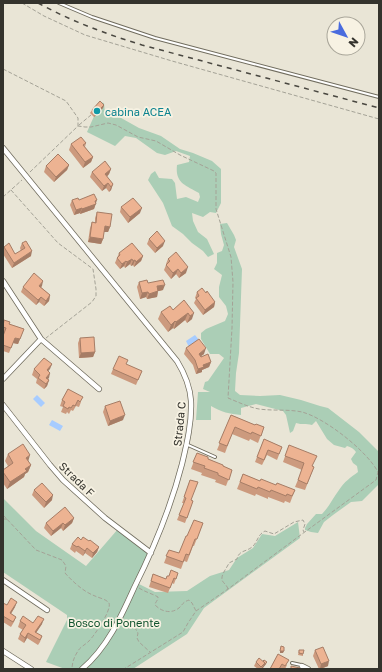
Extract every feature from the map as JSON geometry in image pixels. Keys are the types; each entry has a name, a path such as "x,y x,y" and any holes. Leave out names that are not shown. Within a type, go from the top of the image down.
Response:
{"street":[{"name":"Strada C","path":"3,148 177,361 189,385 191,401 187,445 174,491 151,553 108,639 82,669"},
{"path":"3,281 41,339 99,389"},
{"path":"3,379 41,339"},
{"name":"Strada F","path":"3,405 63,480 105,518 151,553"},
{"path":"3,580 47,610"},
{"path":"3,651 31,669"},
{"path":"302,666 308,669"}],"lane":[{"path":"59,3 92,17 155,38 379,97"},
{"path":"187,445 215,457"},
{"path":"292,662 302,666"}],"path":[{"path":"22,3 44,16 85,35 172,61 379,118"},
{"path":"3,69 66,101 78,118 78,126"},
{"path":"3,197 91,115"},
{"path":"78,126 91,127 108,123 116,125 138,137 156,141 216,173 216,209 231,257 233,282 228,398 241,404 259,409 302,412 321,420 357,446 374,465 378,472 376,480 196,611 184,632 124,669"},
{"path":"11,190 58,243 93,269 96,296 92,302 47,337 41,339"},
{"path":"3,515 36,550 62,560 66,566 65,573 73,582 93,596 105,600 108,603 110,608 91,639 77,652 72,663 72,669"},
{"path":"228,589 222,581 222,578 229,563 237,559 237,556 243,550 252,547 258,536 262,533 265,531 274,534 294,522 303,520 305,524 303,530 304,532"},
{"path":"135,587 158,597 155,605 161,610 168,612 172,611 178,608 184,601 189,600 196,611"},
{"path":"118,620 135,628 138,633 137,638 139,642 150,652"}],"green space":[{"path":"99,102 104,103 105,113 114,114 139,128 161,136 180,149 212,161 221,169 221,203 216,213 210,212 203,217 192,213 193,221 198,232 207,239 214,254 208,257 203,251 172,226 163,203 148,180 151,174 155,171 159,178 172,179 175,183 177,199 186,197 198,202 200,197 199,193 179,180 177,171 177,165 189,162 190,156 176,151 165,155 157,153 136,138 125,136 115,146 87,132 95,114 96,106"},
{"path":"227,223 236,240 234,247 242,269 239,353 235,391 240,395 280,395 328,408 359,432 379,452 379,484 362,501 351,502 324,522 318,533 305,530 305,528 316,514 322,514 343,485 358,472 357,466 351,459 356,452 354,450 347,446 345,448 334,445 327,439 316,421 312,425 296,423 293,431 290,433 286,415 283,411 256,404 241,408 241,415 218,410 211,406 211,420 196,420 198,392 210,392 203,389 205,382 208,381 224,358 219,354 210,354 201,339 201,333 206,329 225,321 228,314 226,306 219,297 219,287 222,275 214,269 217,263 217,253 222,251 224,245 220,224"},
{"name":"Bosco di Ponente","path":"3,498 36,531 86,566 118,529 151,553 137,583 155,592 187,591 210,576 229,570 237,558 253,548 262,534 275,536 298,522 300,538 204,608 187,634 133,669 65,669 46,662 67,620 67,615 3,572"}],"water":[{"path":"195,335 199,340 189,347 186,341"},
{"path":"37,395 45,403 41,407 33,399"},
{"path":"52,420 63,426 60,431 49,425"}],"building":[{"path":"100,101 104,105 96,113 92,110"},
{"path":"81,137 86,143 83,145 93,157 85,162 71,144"},
{"path":"58,154 69,165 56,177 46,166"},
{"path":"105,161 111,169 105,174 113,184 111,187 108,183 104,186 92,172"},
{"path":"94,194 97,200 95,201 96,204 76,210 72,200 78,198 79,200"},
{"path":"133,198 142,208 130,217 121,207"},
{"path":"97,212 112,214 110,227 105,226 103,239 90,237 92,222 96,223"},
{"path":"157,231 165,241 157,248 149,239"},
{"path":"26,241 32,251 14,263 4,247 9,243 15,254 25,248 22,243"},
{"path":"132,243 143,256 136,262 132,259 122,264 117,258 120,255 119,253"},
{"path":"176,252 188,267 181,273 178,269 173,273 166,265 170,261 168,259"},
{"path":"34,273 43,281 39,286 50,295 46,301 41,297 38,300 23,287"},
{"path":"147,280 148,283 163,280 165,285 157,286 158,291 149,294 148,292 142,293 139,282"},
{"path":"202,288 206,293 207,291 215,302 205,310 196,298 199,296 197,292"},
{"path":"184,300 194,313 190,316 188,313 171,325 161,312 170,306 173,310"},
{"path":"4,320 10,322 9,324 24,329 20,339 15,338 11,348 3,345 3,336 6,328 3,327"},
{"path":"94,337 95,352 81,353 80,338"},
{"path":"199,339 206,348 199,354 201,357 208,354 211,362 198,369 195,360 186,348"},
{"path":"119,356 128,360 126,364 142,371 138,380 113,369"},
{"path":"44,358 52,364 47,370 50,373 46,378 49,380 46,384 38,378 40,375 34,369"},
{"path":"68,389 83,397 80,402 78,400 75,406 73,405 68,409 63,406 65,402 62,400"},
{"path":"120,401 125,415 110,421 105,406"},
{"path":"231,415 264,427 261,436 252,432 251,434 235,427 227,446 219,443"},
{"path":"264,439 282,447 279,454 268,450 264,460 257,457"},
{"path":"23,444 30,455 26,458 31,465 25,469 27,471 10,482 3,472 3,470 13,463 8,454"},
{"path":"289,445 317,456 312,466 314,467 307,484 298,480 304,463 285,456"},
{"path":"197,453 208,457 208,459 232,470 229,480 218,475 218,473 204,468 205,466 193,462"},
{"path":"243,474 260,481 261,479 276,485 277,483 295,490 292,496 287,494 286,496 271,490 270,492 258,487 257,489 240,482"},
{"path":"190,480 198,482 191,500 193,501 187,518 179,515 186,498 184,497"},
{"path":"42,483 53,495 46,502 34,490"},
{"path":"65,507 74,518 65,525 63,523 53,531 46,523"},
{"path":"194,520 203,523 189,555 186,554 183,562 166,556 169,550 179,553"},
{"path":"78,537 81,540 83,537 89,541 90,540 99,547 93,553 87,548 85,551 72,544"},
{"path":"171,570 178,573 170,588 151,581 153,574 166,579"},
{"path":"11,598 17,602 10,613 16,617 13,622 3,616 3,603 7,605"},
{"path":"23,616 33,623 38,616 44,619 35,632 42,636 40,640 28,633 25,638 20,634 26,625 20,621"},
{"path":"281,646 284,647 284,651 280,651"},
{"path":"323,647 329,661 321,664 315,650"},
{"path":"299,650 304,650 303,654 299,653"},
{"path":"278,654 289,660 285,666 282,664 279,669 270,669"},
{"path":"259,658 265,663 261,667 256,662"},
{"path":"291,666 300,668 291,669"}],"railway":[{"path":"38,3 89,27 142,45 379,108"}],"place":[{"name":"cabina ACEA","path":"97,111"}]}
